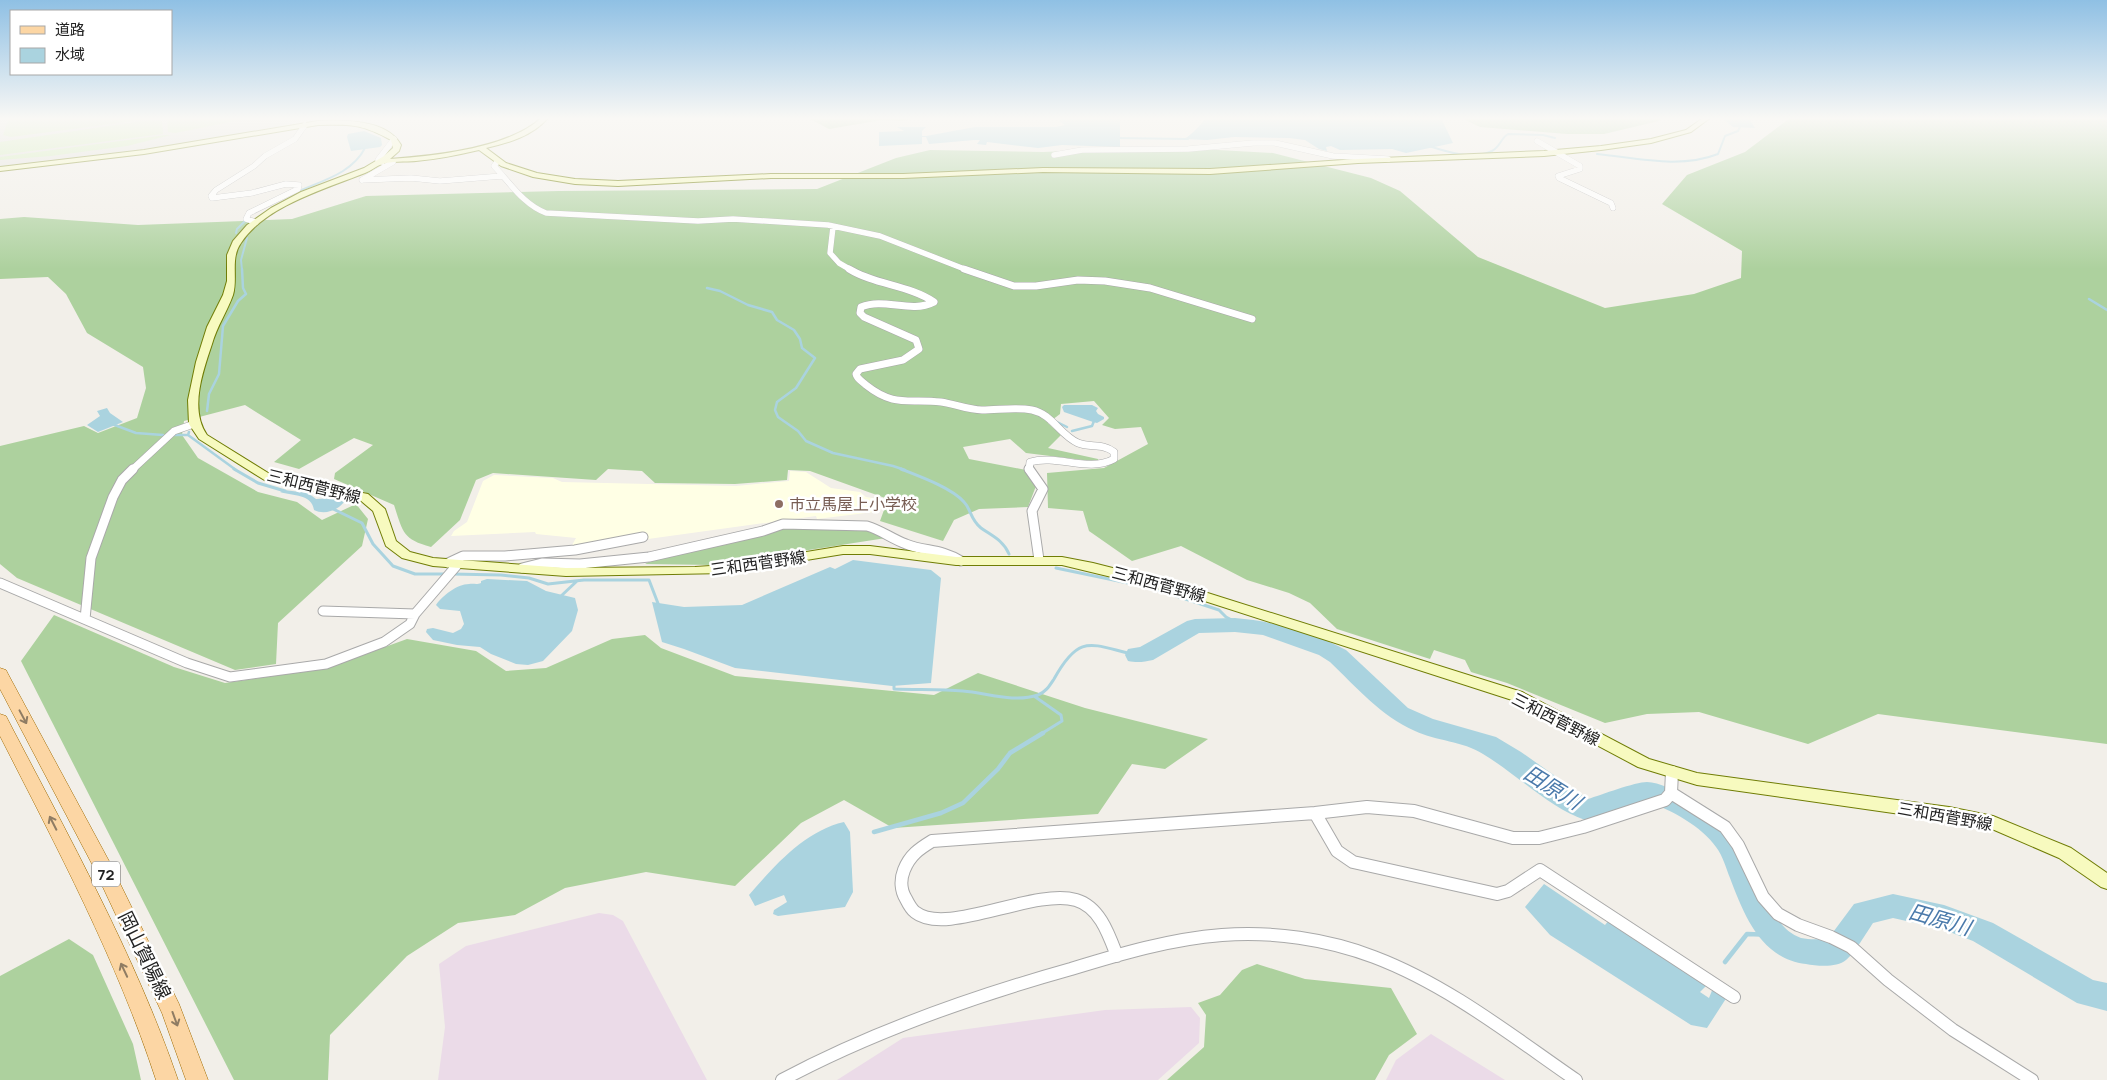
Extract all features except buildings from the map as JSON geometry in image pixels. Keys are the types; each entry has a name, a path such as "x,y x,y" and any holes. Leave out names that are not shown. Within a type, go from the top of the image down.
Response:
{"main road":[{"path":"194,424 193,400 199,371 206,343 228,295 231,281 231,255 236,243 256,222 293,199 371,168"},
{"path":"514,168 551,178 648,184 758,177 898,176 1049,170 1230,171 1265,168"},
{"name":"三和西菅野線","path":"194,424 204,437 249,467 270,478 364,497 378,509 390,543 397,550 451,569 519,569 566,572 695,571 726,569 843,550 870,550 961,561 1062,561 1190,592 1516,696 1644,763 1672,772 1697,779 1949,814 1994,824 2025,835 2065,853 2107,882"},
{"name":"岡山賀陽線","path":"0,674 100,861 172,1011 197,1080"},
{"name":"岡山賀陽線","path":"0,720 79,874 145,1017 167,1080"}],"street":[{"path":"250,168 216,190 211,196 212,198 228,197 286,184 299,185 298,189 293,192 249,213 246,219 256,222"},
{"path":"378,168 362,180 411,178 440,181 502,176"},
{"path":"496,168 533,208 546,213 698,221 733,219 815,223 873,234 984,278 1014,286 1036,286 1078,280 1105,281 1159,291 1252,319"},
{"path":"1578,168 1558,176 1611,203 1613,208"},
{"path":"833,227 830,253 838,262 865,277 895,289 929,298 934,302 920,306 870,303 861,307 860,313 864,317 916,340 920,349 903,361 862,368 856,374 857,378 890,400 942,402 980,410 1035,410 1046,416 1073,440 1085,445 1107,448 1114,452 1114,459 1099,464 1049,459 1030,462 1029,470 1042,485 1043,489 1032,511 1039,560"},
{"path":"85,619 91,558 113,497 122,480 174,431 194,424"},
{"path":"519,569 542,563 580,564 637,556 649,557 792,523 867,526 878,529 906,544 948,552 961,561"},
{"path":"0,583 187,663 230,677 326,664 384,642 410,624 415,614 463,556 505,556 575,550 643,537"},
{"path":"323,611 415,614"},
{"path":"1669,796 1672,772"},
{"path":"1117,956 1102,920 1086,904 1073,899 1048,900 940,920 915,913 902,892 902,872 911,853 932,841 1315,813 1367,807 1414,811 1512,838 1539,838 1584,827 1669,796 1725,827 1740,846 1754,879 1770,908 1788,921 1835,938 1850,947 1875,970 1963,1038 2032,1080"},
{"path":"1315,813 1337,851 1353,862 1497,894 1508,891 1540,870 1734,997"},
{"path":"782,1080 818,1060 948,1006 1117,956 1201,937 1242,934 1274,935 1306,940 1373,957 1408,972 1450,995 1576,1080"}],"shaded area":[{"path":"790,471 806,472 831,488 860,492 866,497 880,499 881,509 874,510 874,512 817,519 816,516 648,539 647,533 599,544 571,547 576,538 536,534 535,532 451,536 454,531 467,522 483,481 494,475 553,478 562,482 736,486 789,481"},
{"path":"599,913 613,915 623,921 707,1080 438,1080 445,1027 439,964 466,946"},
{"path":"1191,1007 1200,1018 1199,1043 1158,1080 837,1080 903,1038 1105,1010"},
{"path":"1431,1034 1505,1080 1386,1080 1396,1060"}],"green space":[{"path":"869,168 1333,168 1371,178 1400,191 1478,257 1605,308 1694,294 1741,278 1742,251 1662,204 1687,175 1704,168 2107,168 2107,744 1878,714 1808,744 1699,712 1647,714 1605,723 1507,683 1471,672 1465,660 1434,650 1430,659 1337,629 1310,603 1289,593 1247,580 1181,546 1132,561 1089,531 1083,511 1048,508 1047,473 1104,468 1148,444 1141,427 1115,429 1102,425 1109,418 1094,401 1061,404 1060,414 1048,423 1061,435 1048,448 1098,459 1099,462 1026,453 1010,439 963,447 969,459 1026,470 1036,486 1028,507 979,509 954,520 943,541 880,521 884,510 885,498 810,471 788,470 787,480 735,484 655,483 642,471 608,469 596,480 493,473 476,480 460,520 431,547 414,541 405,533 394,505 334,479 335,473 373,445 354,438 299,469 274,462 301,440 245,405 184,421 182,435 198,458 258,492 297,502 322,520 356,504 368,519 362,546 278,623 276,664 235,670 17,578 0,564 0,446 84,426 98,433 137,418 146,388 143,367 87,333 66,294 48,277 0,279 0,219 24,217 138,225 292,219 366,196 559,191 817,189"},
{"path":"782,527 862,529 886,538 712,565 645,564 654,559"},
{"path":"54,615 174,667 225,683 327,668 407,639 476,651 506,671 546,668 612,639 645,635 661,648 735,676 934,695 978,673 1085,708 1208,739 1165,769 1132,764 1098,814 893,828 844,800 801,823 735,886 646,872 565,888 515,915 458,923 407,956 330,1035 328,1080 234,1080 21,661"},
{"path":"69,939 93,955 133,1044 141,1080 0,1080 0,976"},
{"path":"1257,964 1305,979 1391,988 1417,1034 1389,1055 1375,1080 1167,1080 1204,1047 1206,1015 1198,1003 1220,995 1242,970"}],"water":[{"path":"1064,405 1092,405 1098,408 1096,411 1104,419 1097,423 1064,412 1062,407"},
{"path":"107,408 110,413 123,422 98,432 87,425 100,416 97,411"},
{"path":"284,490 308,493 316,499 333,498 344,502 338,508 322,512 314,510 310,501 306,498 280,492"},
{"path":"853,560 931,570 941,578 931,683 892,686 735,668 662,642 652,602 684,607 742,605 830,567 835,569"},
{"path":"487,579 527,581 546,591 575,598 578,610 572,631 543,661 528,665 516,664 491,654 480,647 433,640 426,632 427,629 433,628 453,633 461,629 464,624 460,611 440,609 436,605 450,591 464,585 479,584"},
{"path":"844,822 850,832 853,892 845,907 778,916 773,914 774,910 787,902 784,895 755,906 749,895 780,861 816,833"},
{"path":"1544,884 1605,925 1609,920 1708,984 1700,992 1709,998 1713,988 1727,997 1707,1028 1691,1025 1550,935 1525,907"}],"waterway":[{"path":"299,191 347,168"},
{"path":"236,233 237,229 245,221"},
{"path":"242,270 241,260 247,238"},
{"path":"207,411 209,394 219,374 223,326 238,301 246,294 243,288 242,269"},
{"path":"707,288 720,291 748,305 772,312 777,320 794,330 800,339 802,348 815,358 796,388 777,402 775,410 778,417 798,431 806,441 833,453 905,470"},
{"path":"2089,299 2107,310"},
{"path":"1055,421 1067,427"},
{"path":"1072,431 1092,426 1094,421"},
{"path":"112,424 136,433 163,435"},
{"path":"174,435 188,435"},
{"path":"188,435 236,470"},
{"path":"234,469 258,483 285,491"},
{"path":"901,469 935,483 959,497 966,505 977,525 1000,542 1009,554"},
{"path":"331,508 362,523 373,544 393,566 415,574 446,574"},
{"path":"1056,568 1152,588 1219,610 1226,617 1243,626"},
{"path":"452,574 501,575 529,578 548,584 584,580 649,580 659,606"},
{"path":"560,597 577,581"},
{"name":"田原川","path":"1136,655 1145,654 1195,626 1235,625 1265,628 1327,650 1338,656 1400,714 1425,726 1487,744 1512,759 1558,793 1585,810 1647,792 1678,804 1690,811 1713,827 1727,841 1762,919 1772,933 1784,943 1798,950 1812,952 1836,951 1864,913 1893,906 1944,917 1983,932 2088,993 2107,997"},
{"path":"894,683 894,689 954,690 1010,698 1029,697 1041,694 1046,690 1071,654 1080,648 1097,646 1136,655"},
{"path":"1034,696 1061,715 1062,721 1041,734"},
{"path":"874,832 941,813 963,803 998,769 1010,753 1043,733"},
{"path":"1725,962 1747,934 1774,935"}],"place":[{"name":"市立馬屋上小学校","path":"779,504"}]}
